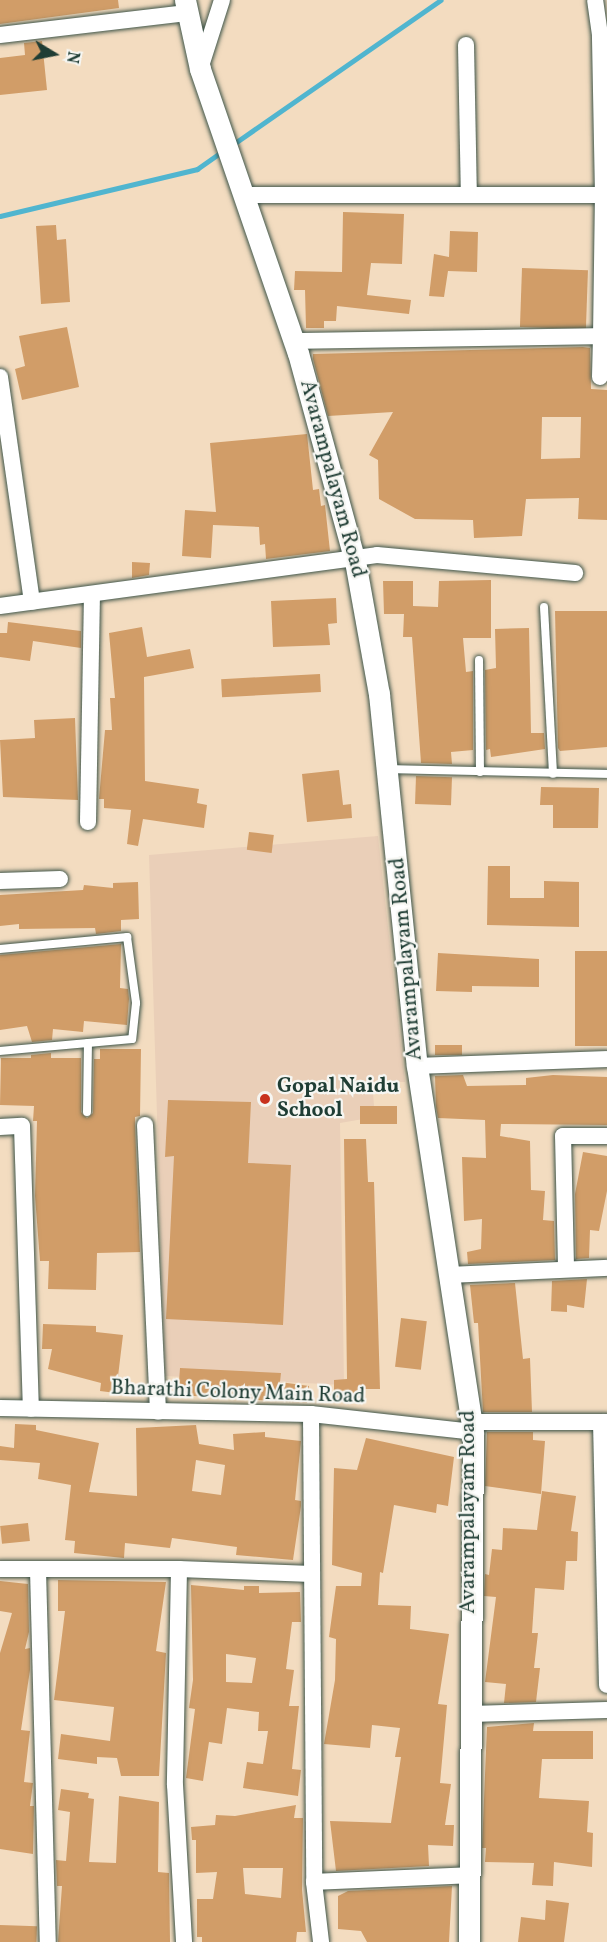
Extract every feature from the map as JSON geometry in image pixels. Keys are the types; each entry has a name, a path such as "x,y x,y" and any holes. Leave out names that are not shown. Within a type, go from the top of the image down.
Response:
{"street":[{"path":"200,69 222,0"},
{"path":"595,0 604,35 600,377"},
{"path":"0,35 186,6"},
{"name":"Avarampalayam Road","path":"186,6 200,69 236,166 294,341 355,561 389,769 417,1066 473,1427 470,1714 472,1875 469,1942"},
{"path":"466,45 469,195"},
{"path":"244,195 603,195"},
{"path":"294,341 601,336"},
{"path":"0,376 32,602"},
{"path":"0,606 355,561 377,555 575,573"},
{"path":"88,822 92,596"},
{"path":"0,881 60,879"},
{"path":"417,1066 607,1059"},
{"path":"145,1125 158,1412"},
{"path":"0,1127 22,1126 31,1409"},
{"path":"566,1267 563,1136 607,1136"},
{"path":"451,1275 566,1267 607,1268"},
{"name":"Bharathi Colony Main Road","path":"0,1408 311,1414 473,1427 604,1422"},
{"path":"311,1414 314,1882 321,1942"},
{"path":"604,1422 607,1685"},
{"path":"0,1569 179,1569 312,1574"},
{"path":"179,1569 175,1785 184,1942"},
{"path":"38,1570 48,1942"},
{"path":"470,1714 607,1710"},
{"path":"314,1882 472,1875"}],"lane":[{"path":"544,607 553,774"},
{"path":"479,660 480,772"},
{"path":"389,769 607,774"},
{"path":"0,949 127,937 136,1003 132,1039 0,1051"},
{"path":"87,1043 87,1112"}],"shaded area":[{"name":"Gopal Naidu School","path":"378,836 405,1082 372,1082 375,1117 340,1123 344,1385 165,1376 149,855"}],"building":[{"path":"0,0 118,0 119,8 0,24"},
{"path":"42,41 47,90 0,95 0,58 25,55 24,43"},
{"path":"343,212 404,214 402,264 371,263 367,295 411,300 409,314 337,306 336,321 324,321 324,328 306,328 305,290 294,290 295,271 342,272"},
{"path":"56,225 57,240 66,239 70,302 41,304 36,226"},
{"path":"450,231 478,232 477,272 448,271 444,297 429,296 434,254 449,257"},
{"path":"522,268 588,270 586,329 520,327"},
{"path":"67,327 79,387 22,400 15,369 25,366 19,336"},
{"path":"590,348 591,389 607,390 607,520 578,519 579,498 526,499 522,536 474,538 473,520 415,519 379,499 378,460 369,455 393,412 328,416 313,354","holes":["542,417 581,417 580,458 541,459"]},
{"path":"307,434 313,490 319,489 321,506 325,505 330,551 266,559 265,544 260,545 259,527 213,525 211,558 182,556 185,510 216,512 210,443"},
{"path":"132,562 150,563 149,575 132,578"},
{"path":"491,580 491,638 463,638 466,672 473,671 473,750 451,752 452,764 421,763 412,637 403,637 404,614 384,614 383,581 413,581 413,606 438,607 439,581"},
{"path":"336,598 337,623 328,624 330,645 273,647 271,601"},
{"path":"555,611 607,611 607,747 560,751 558,748"},
{"path":"8,622 81,631 81,648 33,641 30,661 0,657 0,633 7,633"},
{"path":"142,627 147,657 190,649 194,668 144,677 145,781 199,789 197,803 207,805 204,828 143,819 138,846 127,844 131,810 104,808 104,799 99,799 105,730 112,730 110,698 115,698 109,633"},
{"path":"529,628 531,733 544,733 545,749 491,757 490,749 486,750 485,670 496,668 495,629"},
{"path":"320,674 321,692 222,697 221,679"},
{"path":"75,718 78,800 3,797 0,740 35,738 34,720"},
{"path":"339,770 343,805 351,804 352,818 307,822 302,774"},
{"path":"416,776 452,777 451,805 415,804"},
{"path":"541,787 599,788 598,828 553,828 553,805 540,805"},
{"path":"249,832 274,835 272,853 247,850"},
{"path":"488,866 510,866 510,898 544,898 544,881 579,882 579,927 487,925"},
{"path":"138,882 139,919 121,920 121,931 96,934 95,928 19,929 19,924 0,926 0,895 83,890 84,885 113,888 113,883"},
{"path":"121,944 120,988 128,989 127,1025 84,1021 83,1032 53,1029 52,1040 32,1042 27,1026 0,1030 0,955"},
{"path":"575,951 607,951 607,1046 575,1046"},
{"path":"438,953 539,959 539,987 472,986 472,992 436,991"},
{"path":"435,1045 462,1045 462,1055 435,1055"},
{"path":"100,1049 141,1049 140,1116 135,1117 140,1252 97,1253 96,1290 48,1289 49,1261 40,1261 35,1196 37,1121 33,1121 34,1106 0,1105 1,1058 31,1058 31,1055 51,1053 51,1058 81,1058 81,1112 87,1118 93,1113 94,1059 100,1059"},
{"path":"463,1075 467,1086 526,1085 526,1078 553,1075 607,1077 607,1125 501,1124 500,1136 530,1141 531,1190 545,1191 543,1220 554,1221 555,1260 468,1264 467,1252 481,1249 482,1219 464,1221 462,1157 486,1158 485,1120 438,1118 435,1076"},
{"path":"168,1100 251,1102 248,1163 291,1165 283,1325 166,1319 174,1156 165,1157"},
{"path":"360,1106 397,1106 397,1124 360,1124"},
{"path":"344,1139 366,1139 368,1182 374,1182 380,1389 364,1389 364,1398 334,1399 334,1380 347,1379"},
{"path":"583,1152 607,1156 607,1191 599,1231 590,1230 589,1258 576,1259 575,1194"},
{"path":"587,1279 584,1308 567,1305 567,1312 551,1311 552,1281"},
{"path":"515,1283 523,1359 530,1358 532,1412 483,1412 478,1323 474,1323 470,1285"},
{"path":"401,1318 427,1321 421,1370 395,1367"},
{"path":"43,1324 96,1326 96,1332 123,1335 116,1393 100,1391 101,1383 48,1369 52,1349 42,1349"},
{"path":"180,1368 281,1373 280,1382 309,1386 307,1403 178,1395"},
{"path":"15,1424 36,1425 36,1430 99,1443 89,1492 137,1496 136,1428 196,1425 199,1444 234,1450 233,1434 265,1432 265,1437 301,1441 295,1500 301,1501 301,1506 293,1560 236,1555 237,1547 172,1538 170,1548 125,1543 124,1558 74,1553 75,1541 65,1540 71,1485 38,1479 40,1463 0,1460 0,1446 14,1448","holes":["196,1460 225,1465 221,1495 192,1491"]},
{"path":"487,1432 533,1432 533,1440 545,1441 541,1494 485,1486"},
{"path":"366,1438 454,1457 448,1506 437,1504 436,1513 394,1505 383,1573 380,1572 378,1605 411,1606 410,1629 449,1634 438,1704 447,1705 440,1783 451,1784 445,1825 454,1825 453,1846 428,1845 429,1866 336,1871 330,1821 391,1823 401,1757 395,1757 400,1728 372,1725 370,1748 324,1744 335,1680 336,1639 329,1637 336,1586 361,1586 362,1573 332,1565 334,1468 357,1470"},
{"path":"542,1491 576,1496 571,1531 578,1532 577,1561 566,1561 564,1590 535,1588 532,1633 538,1633 534,1668 540,1668 536,1702 504,1703 506,1684 485,1682 496,1597 484,1596 485,1574 489,1575 492,1549 502,1550 503,1528 537,1530"},
{"path":"28,1523 30,1541 2,1544 0,1526"},
{"path":"58,1580 166,1582 156,1651 166,1653 159,1776 121,1776 117,1758 97,1757 97,1764 58,1759 61,1734 110,1741 114,1707 54,1700 65,1611 58,1611"},
{"path":"0,1581 28,1584 29,1632 25,1649 30,1648 30,1670 21,1730 30,1731 24,1782 33,1783 30,1806 34,1806 33,1854 0,1849 0,1653 12,1613 0,1611"},
{"path":"191,1585 244,1590 244,1586 259,1586 259,1593 300,1592 301,1622 292,1622 286,1669 294,1670 289,1706 299,1706 292,1769 301,1770 298,1796 243,1788 247,1762 263,1764 268,1731 258,1731 259,1712 227,1708 222,1744 209,1742 203,1781 186,1778 195,1709 189,1708 193,1680","holes":["226,1654 256,1658 252,1683 226,1682"]},
{"path":"534,1723 533,1731 593,1731 593,1759 542,1759 539,1798 589,1801 587,1832 593,1833 592,1867 554,1862 553,1886 532,1885 534,1863 485,1862 486,1848 482,1848 487,1727"},
{"path":"61,1789 89,1793 88,1798 94,1799 89,1862 116,1863 119,1796 159,1802 158,1872 169,1873 170,1942 58,1942 62,1886 57,1886 56,1860 66,1861 70,1812 58,1810"},
{"path":"296,1805 294,1818 303,1818 302,1890 306,1932 297,1932 296,1942 202,1942 202,1937 197,1937 197,1899 213,1899 217,1872 196,1873 196,1840 192,1840 191,1827 215,1825 216,1815 235,1816","holes":["243,1868 283,1868 281,1898 245,1894"]},
{"path":"452,1886 449,1942 367,1942 361,1931 338,1929 338,1896 348,1891"},
{"path":"546,1900 569,1903 564,1942 518,1942 521,1917 545,1920"},
{"path":"0,1925 37,1926 36,1942 0,1942"}],"waterway":[{"path":"232,145 441,0"},
{"path":"0,216 197,169 224,150"}],"place":[{"name":"Gopal Naidu School","path":"265,1099"}]}
